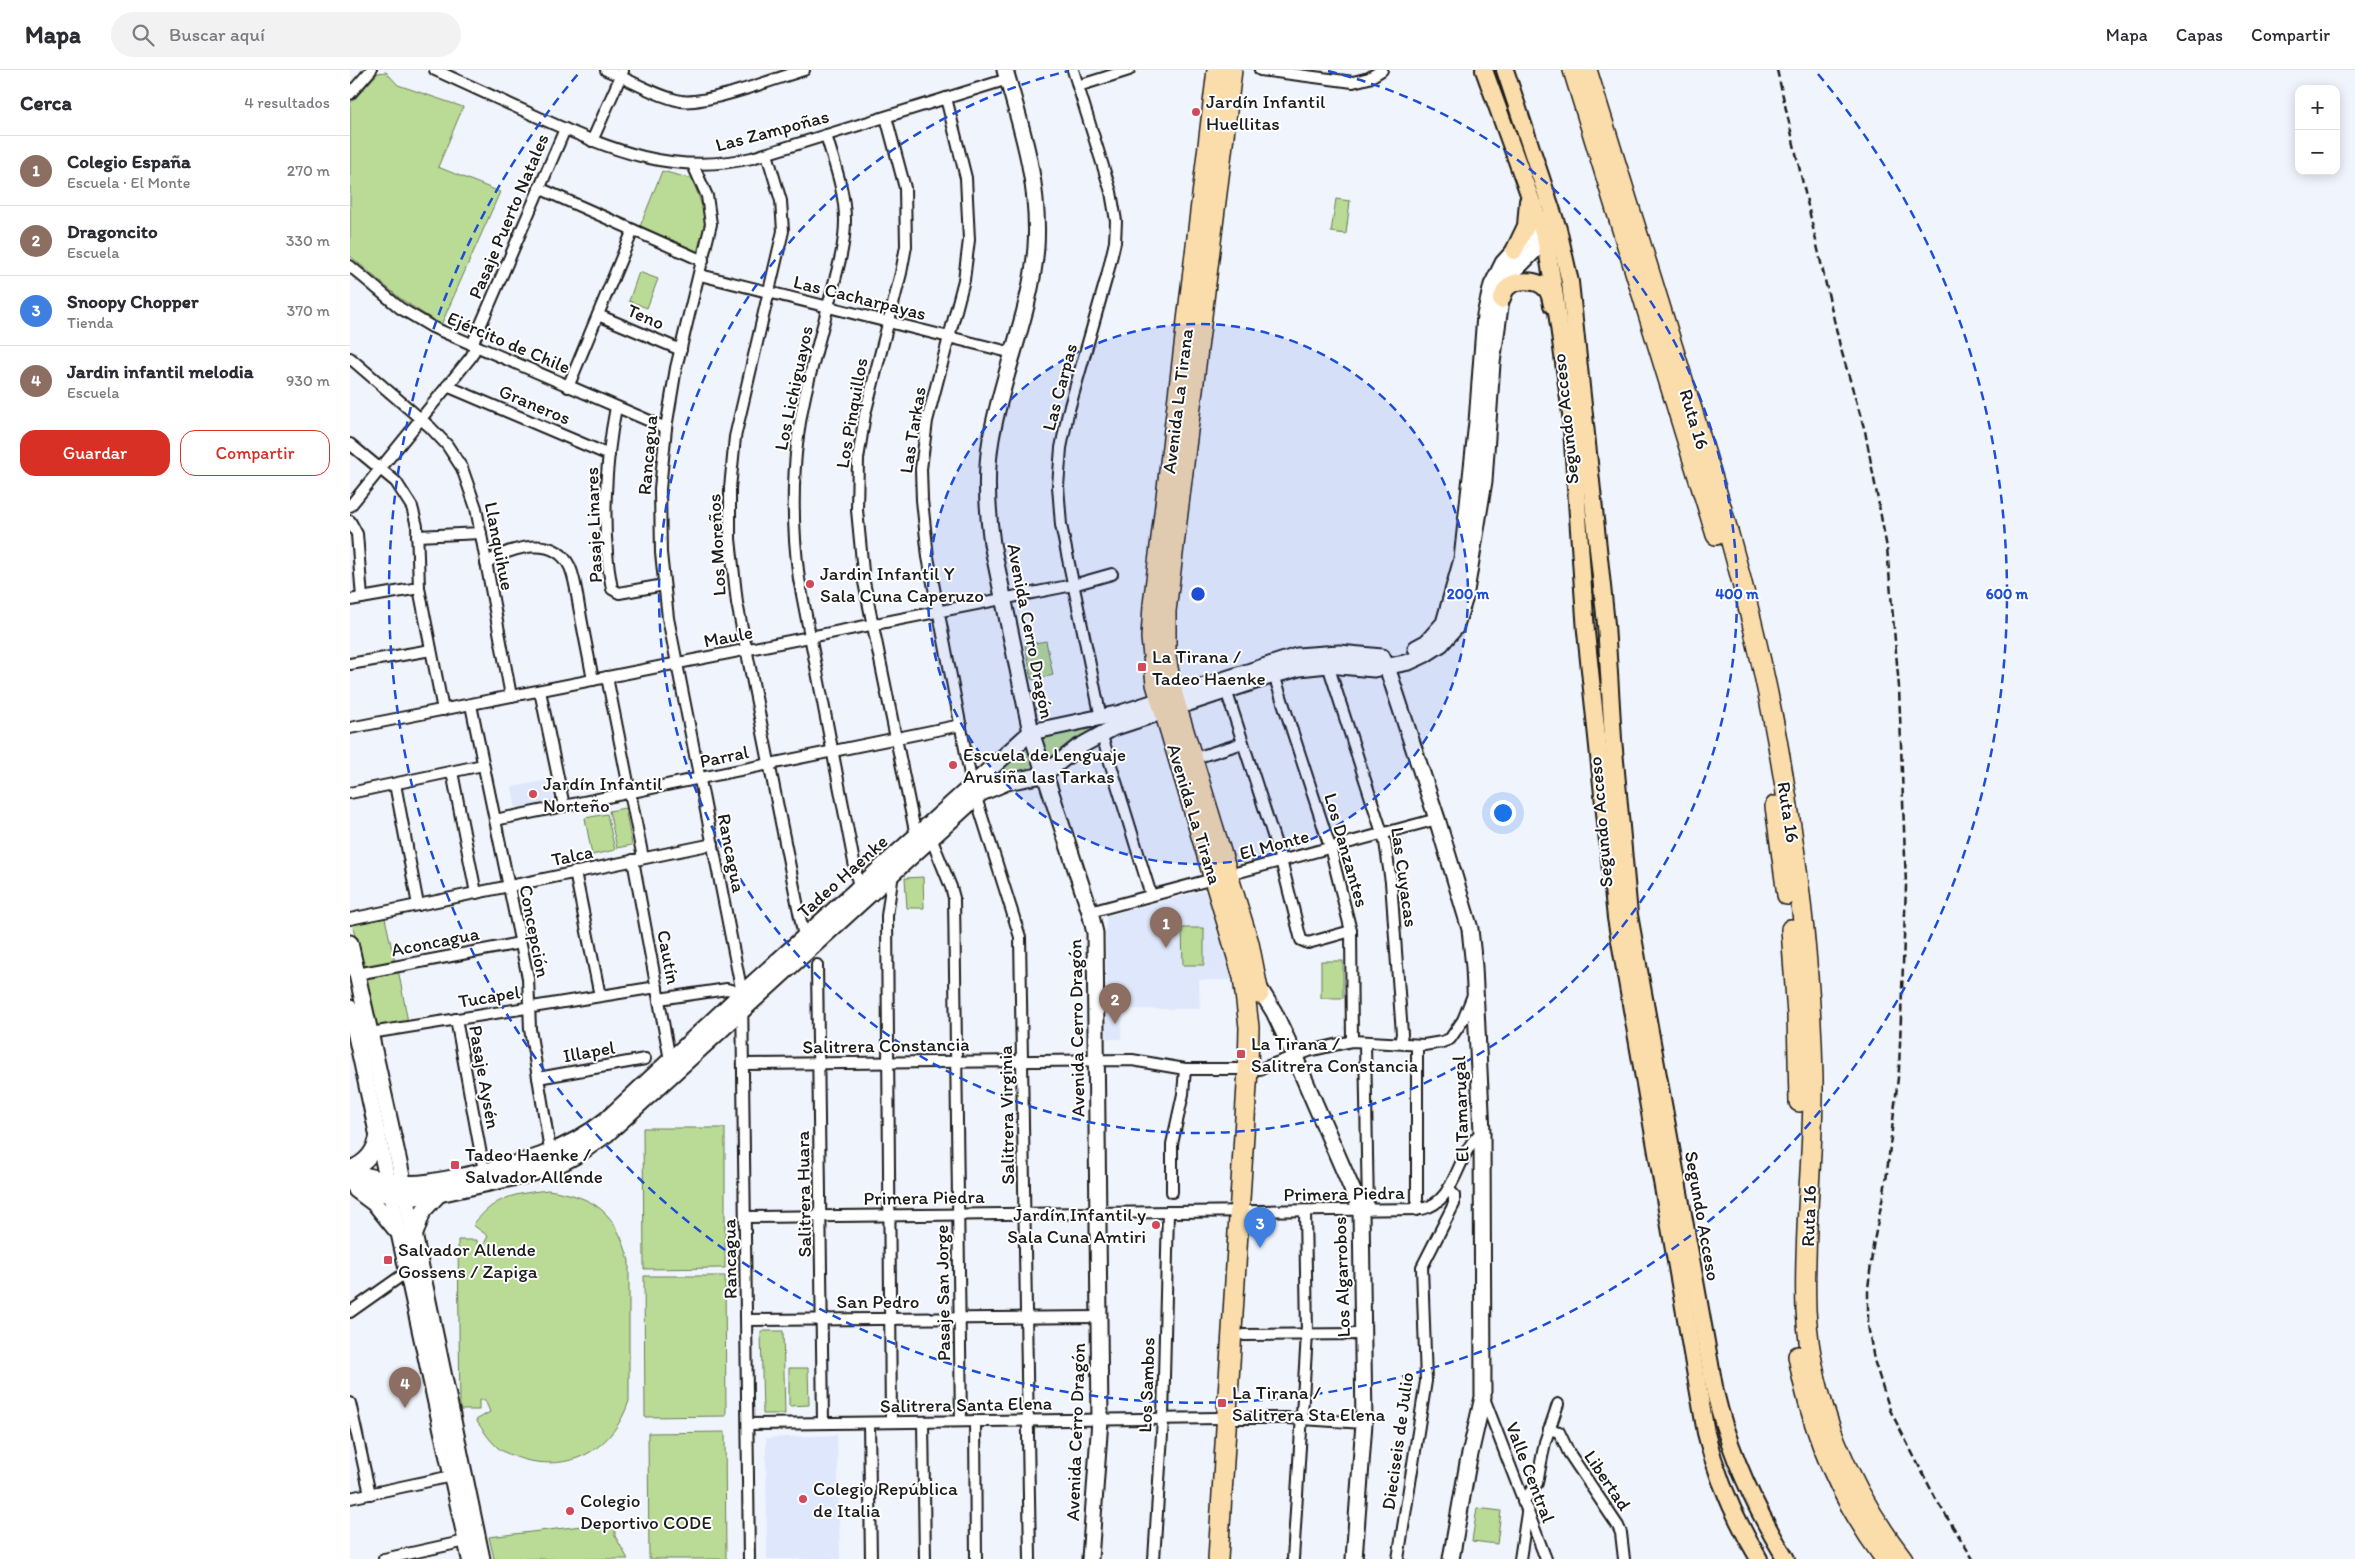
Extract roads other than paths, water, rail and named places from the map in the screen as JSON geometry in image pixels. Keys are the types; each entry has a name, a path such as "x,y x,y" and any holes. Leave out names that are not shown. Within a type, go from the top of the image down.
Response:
{"highway":[{"name":"Avenida La Tirana","path":"1217,70 1152,613 1151,654 1222,876 1249,943 1258,986 1261,1026 1254,1069 1244,1212 1234,1418 1231,1559"},
{"name":"Avenida La Tirana","path":"1232,70 1166,611 1166,657 1168,703 1192,758 1222,876 1243,977 1254,1069"},
{"name":"Ruta 16","path":"1573,70 1708,506 1751,672 1779,831 1793,947 1800,1084 1793,1282 1799,1358 1813,1418 1831,1467 1850,1507 1886,1559"},
{"name":"Ruta 16","path":"1587,70 1714,478 1743,585 1763,670 1792,829 1808,980 1813,1084 1806,1297 1810,1346 1821,1400 1836,1445 1871,1512 1903,1559"},
{"name":"Avenida La Tirana","path":"1218,1559 1244,1335 1244,1212"}],"main road":[{"name":"Segundo Acceso","path":"1484,70 1527,189 1549,227 1570,414 1586,632 1619,941 1706,1433 1722,1487 1736,1518 1759,1559"},
{"name":"Segundo Acceso","path":"1505,70 1549,227 1570,282 1590,454 1606,624 1623,855 1632,939 1719,1409 1743,1481 1786,1559"},
{"path":"1514,251 1526,226 1527,189"},
{"path":"1501,300 1506,289 1517,283 1528,281 1543,287 1550,296 1562,344"}],"street":[{"path":"350,94 371,70"},
{"name":"Las Zampoñas","path":"436,70 592,141 641,157 694,165 723,163 767,154 946,98 1006,74"},
{"path":"606,70 622,73 674,99 698,101 804,70"},
{"name":"Las Carpas","path":"1073,70 1112,198 1116,221 1110,267 1068,413 1059,467 1058,504 1101,726"},
{"path":"1078,86 1129,70"},
{"path":"1266,70 1311,73 1353,82 1369,78 1382,70"},
{"path":"592,141 622,73"},
{"name":"Avenida Cerro Dragón","path":"1006,74 1030,158 1037,219 1031,283 992,432 988,475 990,529 1031,732 1043,775 1090,912 1096,939 1100,1420 1090,1559"},
{"name":"Las Tarkas","path":"946,98 963,163 970,224 966,269 927,422 921,469 925,538 974,792"},
{"name":"Los Pinquillos","path":"886,116 902,173 907,219 904,260 865,414 857,484 860,559 916,836"},
{"name":"Pasaje Puerto Natales","path":"350,506 447,386 474,346 565,129"},
{"name":"Los Lichiguayos","path":"826,135 841,185 845,221 842,250 803,403 794,474 796,554 810,637 859,888"},
{"name":"Los Moreños","path":"767,154 779,192 783,221 782,241 739,414 732,463 729,513 731,560 746,650 804,937"},
{"name":"Rancagua","path":"694,165 710,210 710,230 680,350 666,428 660,510 664,585 677,664 742,993 749,1559"},
{"path":"539,188 703,261"},
{"path":"1381,664 1427,642 1444,622 1462,559 1477,422 1485,315 1496,275 1514,251 1549,227"},
{"path":"1381,664 1410,662 1441,644 1455,628 1465,597 1484,481 1492,363 1501,300 1513,272 1549,227"},
{"path":"568,386 634,230"},
{"name":"Ejército de Chile","path":"350,266 411,316 474,346 666,428"},
{"name":"Las Cacharpayas","path":"700,275 1013,353"},
{"name":"Teno","path":"598,315 680,350"},
{"name":"Llanquihue","path":"350,358 421,418 443,440 462,468 472,494 481,533 511,696"},
{"name":"Graneros","path":"447,386 608,455"},
{"name":"Pasaje Linares","path":"616,407 608,455 607,529 612,589 619,593 664,585"},
{"path":"350,444 396,482 407,498 415,516 419,588 443,710"},
{"path":"350,520 357,534 362,598"},
{"path":"417,536 481,533"},
{"path":"486,563 509,551 536,546 554,551 564,558 573,574 593,680"},
{"name":"Maule","path":"350,728 1073,585 1112,574"},
{"path":"350,600 419,588"},
{"path":"350,664 431,650"},
{"name":"Tadeo Haenke","path":"350,1170 398,1189 525,1162 552,1160 577,1155 607,1134 931,838 1031,732 1101,726 1298,656 1339,653 1381,664"},
{"name":"Tadeo Haenke","path":"1168,703 1226,690 1299,668 1328,665 1381,664"},
{"name":"El Tamarugal","path":"1381,664 1437,818 1470,929 1475,992 1482,1132 1483,1397 1468,1463 1451,1559"},
{"name":"Las Cuyacas","path":"1328,665 1383,833 1393,900 1402,1034 1400,1043"},
{"name":"Los Danzantes","path":"1274,675 1330,847 1351,931 1352,1041"},
{"name":"Cautín","path":"606,678 630,793 656,987 670,1060"},
{"path":"1226,690 1281,860 1301,940 1308,943 1351,931"},
{"path":"540,691 564,806"},
{"name":"Concepción","path":"471,704 528,978 530,1029 552,1160"},
{"name":"Parral","path":"495,820 961,725"},
{"path":"1101,726 1150,895"},
{"name":"Tadeo Haenke","path":"350,1183 439,1194 526,1175 552,1160 595,1129 916,836 974,792 998,784 1043,775 1101,726"},
{"path":"1192,758 1243,743"},
{"path":"350,793 483,765"},
{"path":"452,772 476,893"},
{"path":"395,784 418,904"},
{"name":"Salitrera Virginia","path":"974,792 1020,937 1030,1559"},
{"name":"El Monte","path":"1090,912 1437,818"},
{"name":"Pasaje San Jorge","path":"931,838 954,898 961,1422"},
{"name":"Talca","path":"350,919 713,844"},
{"path":"575,872 600,996"},
{"path":"891,1422 887,911 892,889 893,873"},
{"name":"Aconcagua","path":"357,974 520,943"},
{"path":"350,944 357,974 358,1032 378,1133 398,1189"},
{"name":"Salitrera Huara","path":"818,965 823,1423"},
{"name":"Los Algarrobos","path":"1258,986 1274,1012 1364,1210 1364,1423 1354,1559"},
{"name":"Tucapel","path":"358,1032 456,1019 656,987"},
{"path":"659,999 727,989 742,993"},
{"name":"Salitrera Constancia","path":"744,1064 1141,1060 1185,1069 1254,1069 1294,1056 1352,1041 1417,1045 1442,1042 1450,1039 1463,1020 1475,992"},
{"path":"350,1008 358,1032 398,1189 452,1476 470,1559"},
{"name":"Pasaje Aysén","path":"456,1019 484,1172"},
{"path":"1364,1210 1365,1042"},
{"path":"1417,1045 1417,1210"},
{"name":"Illapel","path":"538,1078 645,1059"},
{"path":"1172,1192 1172,1144 1183,1094 1185,1069"},
{"name":"Primera Piedra","path":"746,1217 1417,1210 1427,1208 1436,1203 1448,1189 1468,1146 1482,1132"},
{"path":"350,1170 369,1157 375,1146 378,1133"},
{"path":"350,1187 369,1198 409,1241"},
{"name":"Dieciseis de Julio","path":"1398,1559 1426,1381 1422,1267 1454,1204 1454,1195 1448,1189"},
{"path":"409,1241 423,1211 439,1194"},
{"path":"1293,1559 1307,1334 1305,1211"},
{"name":"Los Sambos","path":"1154,1559 1164,1419 1168,1212"},
{"path":"350,1312 414,1267"},
{"path":"414,1267 482,1559"},
{"name":"San Pedro","path":"747,1320 1099,1317"},
{"path":"1244,1335 1363,1334"},
{"name":"Valle Central","path":"1483,1397 1546,1559"},
{"path":"350,1403 370,1494"},
{"path":"1520,1559 1525,1507 1537,1483 1549,1429 1558,1404"},
{"name":"Salitrera Santa Elena","path":"748,1424 1234,1418 1302,1419 1364,1423"},
{"path":"975,1421 976,1559"},
{"path":"923,1422 925,1559"},
{"path":"869,1423 871,1559"},
{"name":"Libertad","path":"1549,1429 1558,1432 1569,1453 1618,1526 1621,1533 1624,1559"},
{"path":"350,1498 452,1476"},
{"path":"386,1559 466,1541"}],"railway":[{"path":"1777,70 1840,346 1865,431 1887,548 1899,687 1906,886 1899,1069 1886,1181 1873,1246 1868,1289 1868,1325 1874,1360 1890,1410 1937,1501 1973,1559"}],"place":[{"name":"Jardín Infantil Huellitas","path":"1196,112"},
{"name":"Jardin Infantil Y Sala Cuna Caperuzo","path":"810,584"},
{"name":"La Tirana / Tadeo Haenke","path":"1142,667"},
{"name":"Escuela de Lenguaje Arusiña las Tarkas","path":"953,765"},
{"name":"Jardín Infantil Norteño","path":"533,794"},
{"name":"Colegio España","path":"1166,948"},
{"name":"Dragoncito","path":"1115,1024"},
{"name":"La Tirana / Salitrera Constancia","path":"1241,1054"},
{"name":"Tadeo Haenke / Salvador Allende","path":"455,1165"},
{"name":"Jardín Infantil y Sala Cuna Amtiri","path":"1156,1225"},
{"name":"Snoopy Chopper","path":"1260,1248"},
{"name":"Salvador Allende Gossens / Zapiga","path":"388,1260"},
{"name":"La Tirana / Salitrera Sta Elena","path":"1222,1403"},
{"name":"Jardin infantil melodia","path":"405,1408"},
{"name":"Colegio República de Italia","path":"803,1499"},
{"name":"Colegio Deportivo CODE","path":"570,1511"}]}
